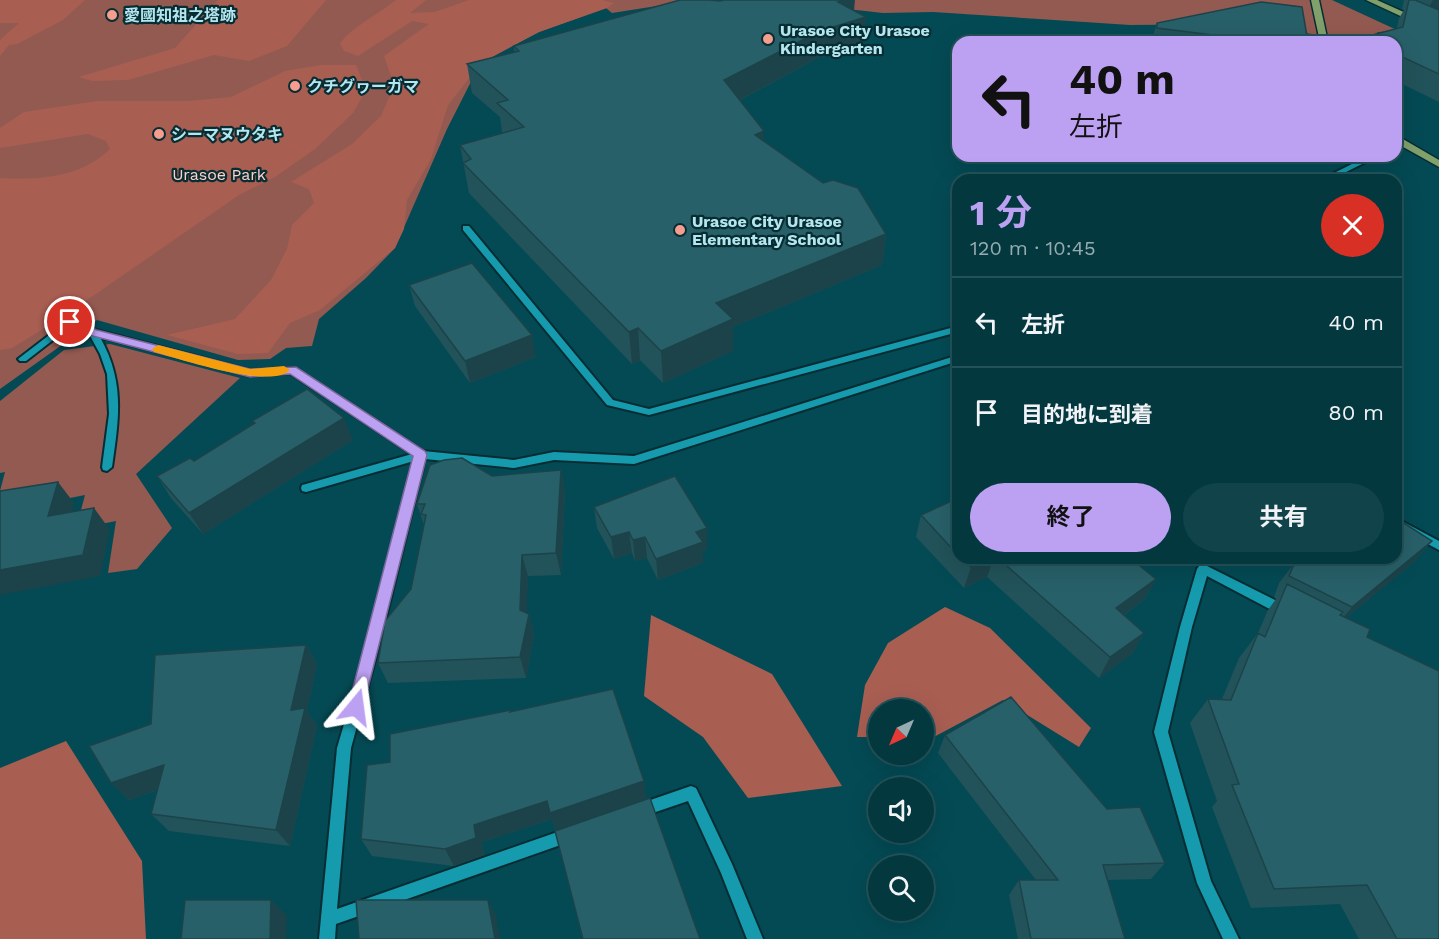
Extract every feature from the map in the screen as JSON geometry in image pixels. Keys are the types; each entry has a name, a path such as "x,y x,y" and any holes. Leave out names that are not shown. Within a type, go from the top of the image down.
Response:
{"main road":[{"path":"1316,0 1323,36"},
{"path":"1370,0 1439,31"},
{"path":"1402,144 1439,164"}],"street":[{"path":"1418,22 1439,20"},
{"path":"1336,174 1362,162"},
{"path":"466,228 610,403 649,412 952,331"},
{"path":"23,358 70,322 93,332 250,373 292,370 421,455"},
{"path":"93,332 109,362 112,383 113,426 107,466"},
{"path":"306,488 421,455 514,464 554,456 634,460 952,360"},
{"path":"327,939 344,748 373,646 421,455"},
{"path":"1402,525 1439,546"},
{"path":"1205,564 1161,732 1204,884 1231,939"},
{"path":"1207,564 1295,616"},
{"path":"623,816 691,793 727,868 755,939"},
{"path":"329,918 578,832"}],"green space":[{"name":"Urasoe Park","path":"0,0 695,0 612,13 606,8 539,32 481,62 447,129 395,248 366,278 319,319 312,346 286,348 270,359 238,360 97,320 0,389"},
{"path":"0,0 85,0 63,20 17,44 9,45 0,56 0,40 19,23 0,23"},
{"path":"218,0 326,0 287,46 249,61 214,55 128,80 92,81 79,77 175,48"},
{"path":"396,0 426,0 410,13 435,12 469,0 602,0 614,3 607,8 539,32 481,63 448,105 431,159 407,200 404,229 395,248 320,310 290,323 268,353 238,354 167,335 235,319 271,280 287,249 292,225 314,203 309,189 291,182 352,144 381,116 394,85 384,56 429,24 412,21 358,56 344,51 340,43 346,37"},
{"path":"767,0 1332,0 1399,31 1378,32 1373,36 1325,36 1244,24 1130,25 933,12 883,13"},
{"path":"321,65 356,65 366,90 353,113 315,149 275,177 239,195 61,318 12,348 0,350 0,178 59,175 86,166 110,149 106,141 88,134 0,148 0,128 24,112 97,101 188,101 231,97 285,71"},
{"path":"110,344 240,378 136,474 172,528 137,569 108,573 116,521 76,529 85,495 0,512 0,491 5,472 0,473 0,401 64,350"},
{"path":"945,607 990,628 1091,728 1079,747 1003,700 934,737 934,699 868,699 868,737 857,737 865,685 888,643"},
{"path":"651,615 772,674 842,786 748,798 703,737 644,696"},
{"path":"66,741 142,861 146,939 0,939 0,768"}],"building":[{"path":"680,0 846,0 838,2 866,17 820,31 724,80 764,131 755,135 823,183 833,180 858,188 886,234 716,303 733,319 661,351 638,328 629,332 463,163 471,159 460,145 524,127 497,103 508,100 467,64 519,51 514,46"},
{"path":"1409,0 1415,0 1439,10 1439,74 1402,57 1402,36 1369,36 1403,27"},
{"path":"1261,2 1302,7 1307,36 1221,36 1157,28 1157,23"},
{"path":"472,263 532,335 465,361 409,285"},
{"path":"307,389 344,418 189,513 157,476 190,458 194,461 255,423 252,421"},
{"path":"462,458 492,476 561,470 556,553 522,555 520,610 529,614 520,657 378,663 385,621 411,589 426,515 421,514 425,504 417,504 430,465 444,460"},
{"path":"675,476 707,528 696,532 703,542 656,559 645,537 633,540 629,532 611,537 594,507"},
{"path":"58,482 48,516 94,508 83,555 0,570 0,491"},
{"path":"952,501 952,549 921,515"},
{"path":"1402,522 1432,541 1352,607 1289,576 1294,564 1402,564"},
{"path":"1005,564 1137,564 1156,579 1116,608 1144,633 1110,657"},
{"path":"1287,584 1343,612 1340,615 1370,629 1367,637 1439,671 1439,939 1397,939 1367,885 1274,889 1232,785 1239,784 1208,699 1231,700 1258,633 1265,637"},
{"path":"306,645 291,710 305,708 276,830 151,814 164,765 111,783 89,746 151,724 155,655"},
{"path":"613,689 644,781 550,813 547,801 474,825 476,838 445,849 361,839 367,765 390,762 390,734 511,710 510,712"},
{"path":"1011,697 1107,809 1140,807 1165,863 1103,865 1125,939 1031,939 1019,880 1058,880 945,735"},
{"path":"650,798 700,939 583,939 555,831"},
{"path":"185,900 271,900 270,939 181,939"},
{"path":"356,900 488,900 495,939 359,939"}],"slow traffic":[{"path":"158,349 250,373 284,370"}],"place":[{"name":"愛國知祖之塔跡","path":"112,15"},
{"name":"Urasoe City Urasoe Kindergarten","path":"768,39"},
{"name":"クチグヮーガマ","path":"295,86"},
{"name":"シーマヌウタキ","path":"159,134"},
{"name":"Urasoe City Urasoe Elementary School","path":"680,230"}],"route":[{"path":"70,322 93,332 250,373 292,370 421,455 356,707"}]}
